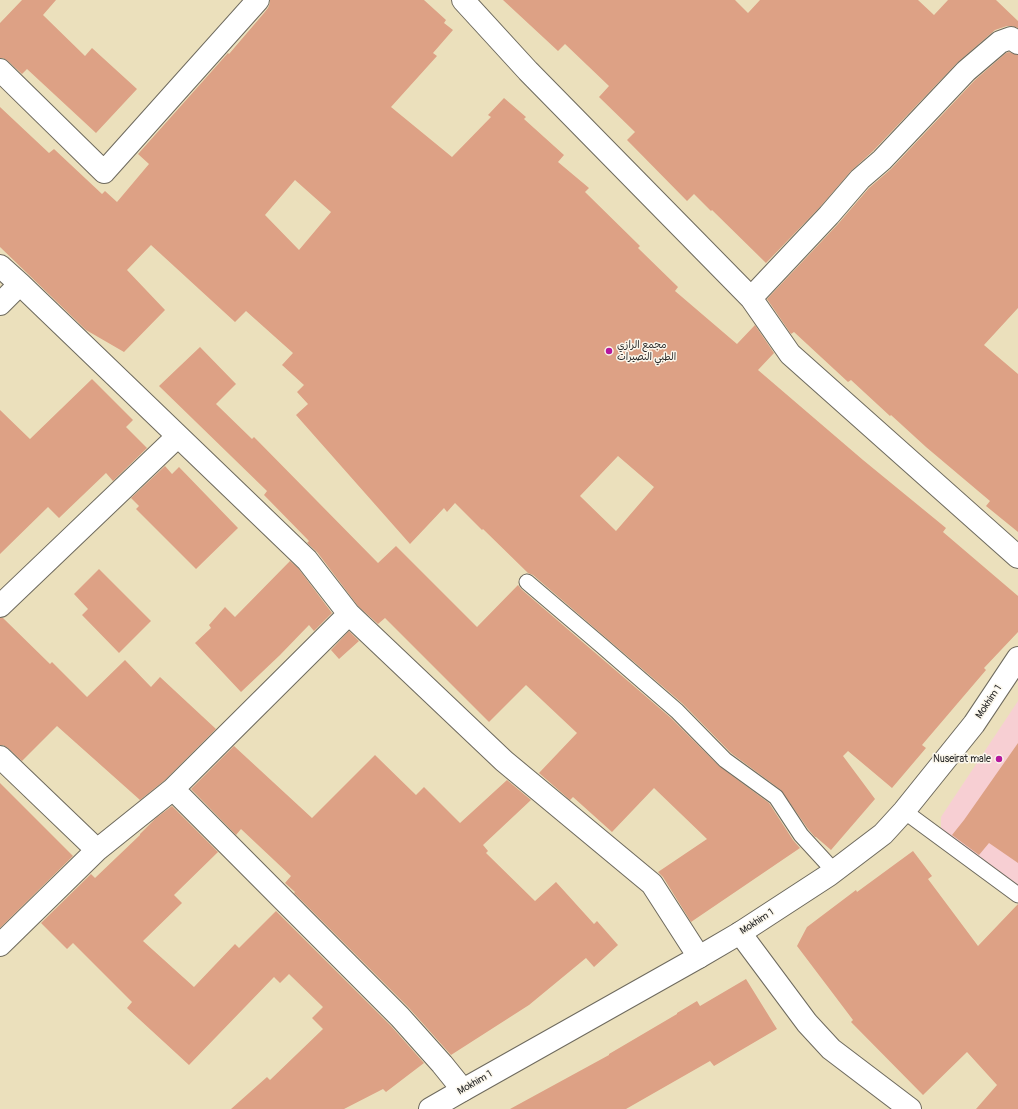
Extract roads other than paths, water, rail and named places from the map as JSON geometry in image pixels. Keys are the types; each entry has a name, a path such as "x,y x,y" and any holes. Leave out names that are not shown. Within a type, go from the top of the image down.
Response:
{"street":[{"path":"0,70 104,172 258,0"},
{"path":"463,0 528,71 751,298 790,354 1018,557"},
{"path":"751,298 829,215 860,179 882,160 966,71 1000,42 1012,38 1018,43"},
{"path":"0,266 307,560 349,614 504,761 652,884 699,957"},
{"path":"0,304 20,284"},
{"path":"0,606 178,436"},
{"path":"0,945 97,850 173,789 349,614"},
{"name":"Mokhim 1","path":"430,1109 740,933 829,875 883,834 904,811 974,724 1018,658"},
{"path":"0,757 97,850"},
{"path":"173,789 400,1017 442,1064 462,1090"},
{"path":"740,933 807,1023 832,1049 910,1109"}],"lane":[{"path":"527,582 677,711 725,760 776,797 801,835 834,871"},
{"path":"904,811 1018,895"}],"place":[{"name":"مجمع الرازي الطبي النصيرات","path":"609,351"},
{"name":"Nuseirat male","path":"999,759"}]}
